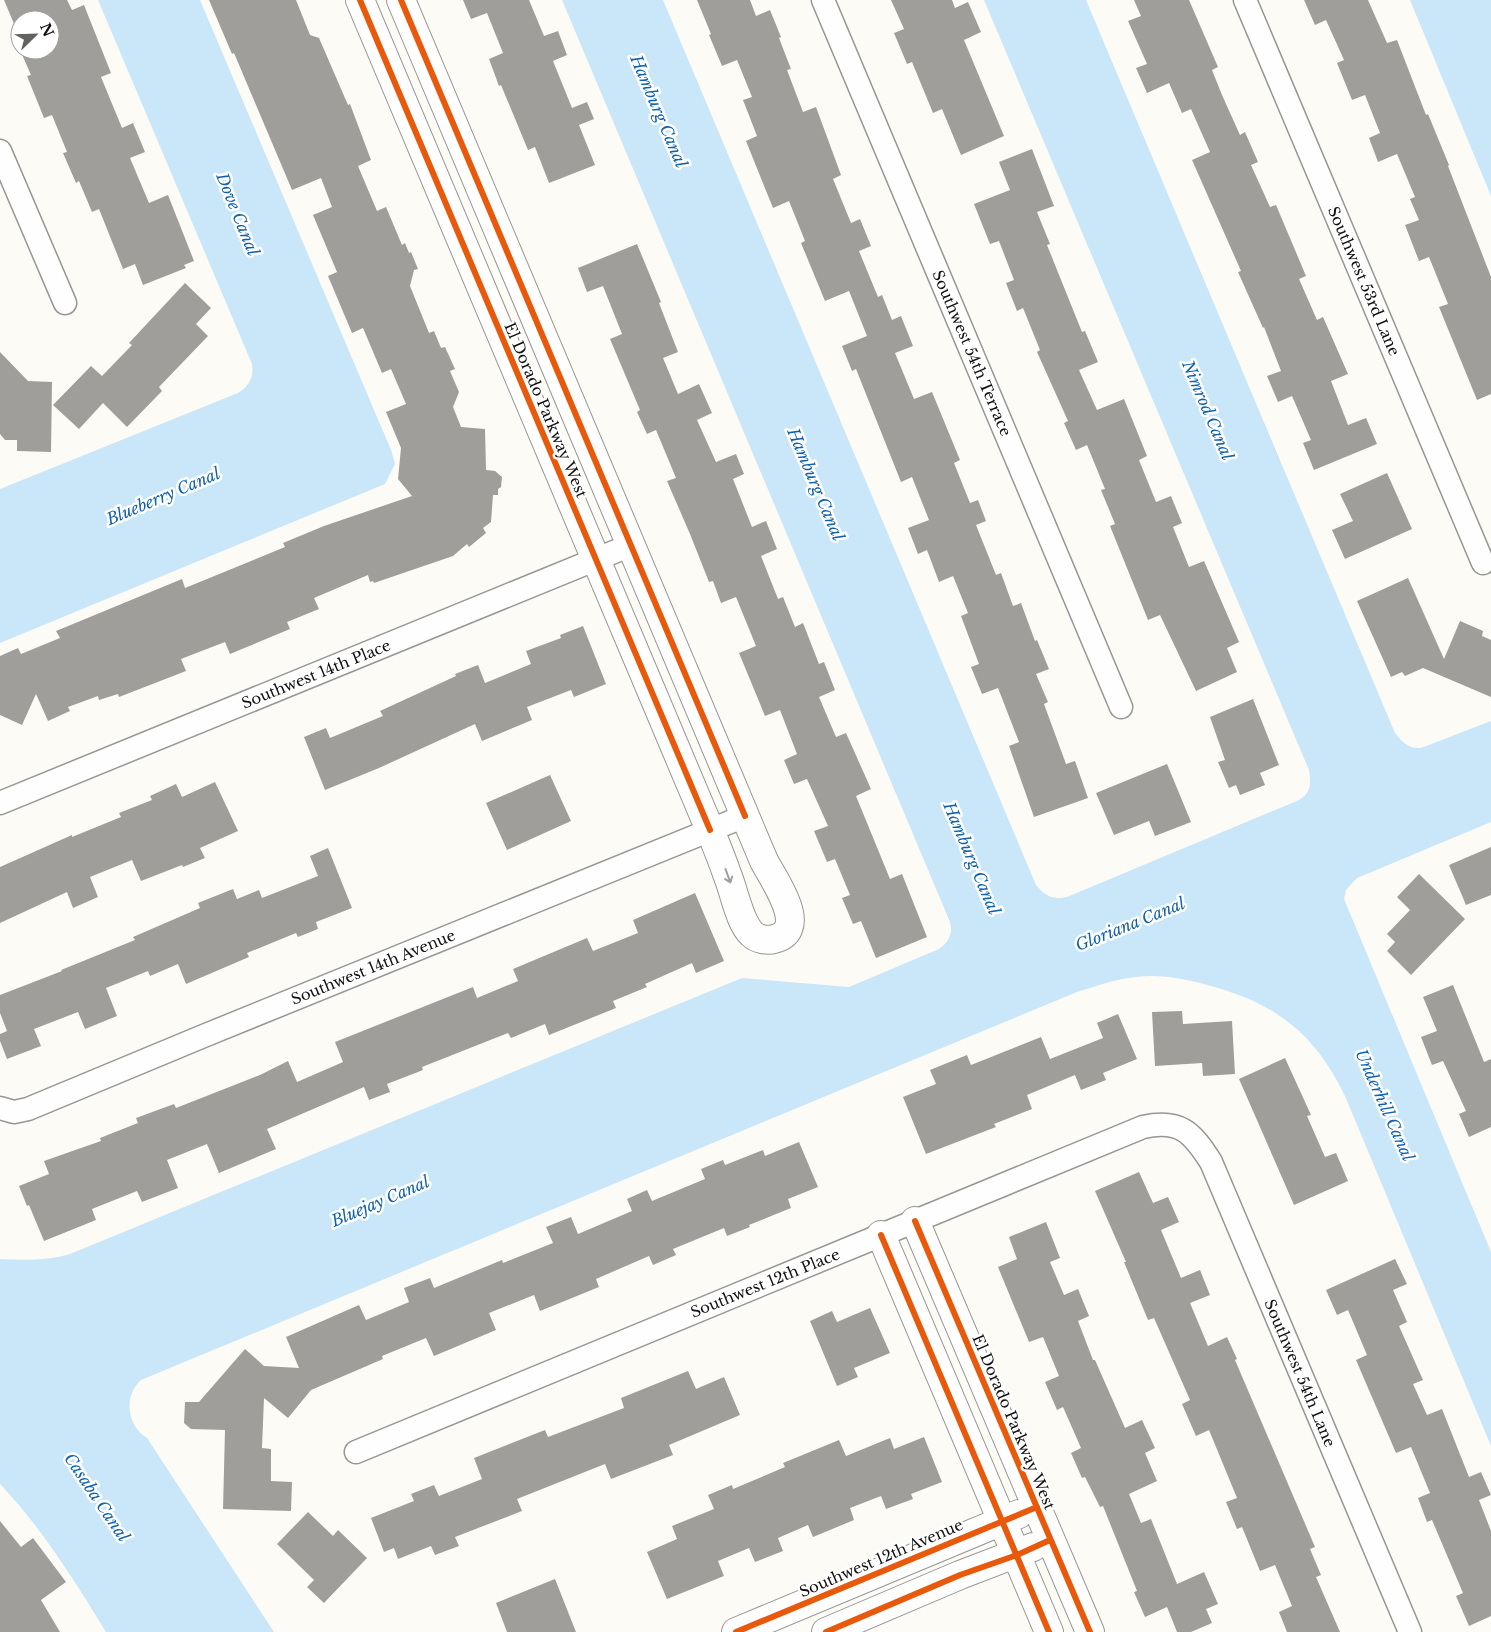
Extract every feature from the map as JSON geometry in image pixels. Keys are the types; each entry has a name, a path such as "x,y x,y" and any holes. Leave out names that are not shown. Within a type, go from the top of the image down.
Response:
{"street":[{"name":"El Dorado Parkway West","path":"360,0 710,830 746,926 753,935 759,938 772,940 780,937 789,926 790,914 788,908 764,861 405,9"},
{"name":"Southwest 54th Terrace","path":"823,0 1121,707"},
{"name":"Southwest 53rd Lane","path":"1245,0 1483,563"},
{"path":"373,32 405,9"},
{"path":"0,151 65,303"},
{"name":"Southwest 14th Place","path":"0,803 631,545"},
{"name":"Southwest 14th Avenue","path":"0,1108 14,1112 28,1109 745,816"},
{"name":"Southwest 12th Place","path":"356,1452 1143,1127 1160,1123 1176,1126"},
{"name":"Southwest 54th Lane","path":"1176,1126 1192,1135 1211,1162 1410,1632"},
{"name":"El Dorado Parkway West","path":"915,1221 1090,1632"},
{"path":"881,1235 1017,1554 1048,1632"},
{"name":"Southwest 12th Avenue","path":"736,1632 1037,1507"},
{"path":"826,1632 960,1575 1050,1540"}],"water":[{"path":"98,0 200,0 391,450 395,464 385,484 0,643 0,489 238,393 248,384 252,373 252,364"},
{"path":"562,0 663,0 1036,885 1046,894 1058,898 1067,897 1299,800 1306,794 1310,784 1309,770 984,0 1086,0 1395,733 1406,744 1421,748 1491,721 1491,822 1357,878 1346,890 1344,899 1491,1252 1491,1446 1345,1096 1320,1054 1290,1024 1254,1001 1208,985 1172,978 1145,976 1114,981 1077,992 141,1380 135,1387 130,1402 130,1410 135,1426 147,1438 274,1632 106,1632 44,1536 0,1484 0,1259 44,1259 70,1254 742,978 849,987 939,949 949,937 951,930 950,922"},
{"path":"1410,0 1491,0 1491,196"}],"building":[{"path":"4,0 67,0 72,10 84,5 111,73 101,77 122,128 133,123 145,152 130,158 149,203 168,195 194,261 184,265 186,268 143,285 135,264 123,269 99,209 92,212 79,181 76,183 63,153 67,152 52,115 44,118 27,76 31,75 24,60 60,60 60,10 10,10 10,14"},
{"path":"209,0 296,0 310,35 319,38 348,105 350,104 371,160 358,166 377,211 386,207 402,245 405,243 409,253 411,252 418,269 414,270 410,286 429,333 434,331 441,348 445,347 455,369 450,371 459,392 453,407 461,427 485,429 486,470 495,471 502,477 501,487 498,489 498,495 493,495 491,522 483,528 486,533 469,547 467,544 453,556 374,583 373,581 370,582 368,575 314,598 319,609 287,622 290,629 230,654 225,642 181,659 186,671 119,697 118,694 99,700 98,696 68,707 70,711 48,721 36,694 22,725 0,715 0,656 18,648 21,654 60,638 56,631 182,579 185,588 285,547 283,543 324,526 412,496 398,479 401,448 386,412 406,404 391,369 382,373 363,328 352,333 328,276 337,272 313,215 332,207 321,178 292,190 234,53 232,54"},
{"path":"463,0 529,0 544,36 558,31 567,55 553,61 572,108 587,102 594,119 579,125 595,165 549,183 535,147 528,150 489,59 503,53 487,13 471,19"},
{"path":"697,0 750,0 756,16 770,10 791,69 787,70 803,112 816,107 841,175 833,179 851,223 860,219 871,246 859,251 878,297 882,295 892,320 901,316 913,346 895,353 914,399 932,392 960,460 954,463 970,503 978,500 986,521 976,525 996,575 1001,573 1013,606 1021,603 1035,641 1037,640 1049,669 1036,674 1048,702 1044,704 1066,764 1075,761 1088,798 1034,817 1009,746 1019,742 998,688 982,694 971,667 979,664 961,616 968,613 953,576 939,582 927,550 918,554 908,528 929,520 912,477 901,482 856,369 852,371 842,346 867,336 849,291 825,301 801,243 805,241 789,201 773,208 746,141 757,136 743,100 752,97 737,60 722,66"},
{"path":"891,0 952,0 955,8 968,2 981,32 964,40 1004,136 961,155 942,109 933,113 912,62 907,64 894,33 904,29"},
{"path":"1134,0 1189,0 1218,67 1212,70 1222,95 1240,135 1245,132 1258,162 1251,165 1270,207 1276,205 1306,276 1299,279 1317,320 1323,317 1348,374 1331,381 1348,425 1366,418 1377,444 1314,470 1303,443 1311,440 1292,396 1278,402 1267,376 1281,371 1264,327 1238,272 1241,271 1192,160 1210,152 1191,109 1182,113 1169,83 1147,93 1136,68 1147,64 1128,21 1141,16"},
{"path":"1304,0 1368,0 1387,43 1397,40 1426,115 1428,114 1449,165 1491,277 1491,394 1477,400 1439,307 1448,304 1429,257 1419,261 1405,225 1419,220 1410,199 1415,197 1397,154 1378,162 1369,138 1380,133 1365,95 1352,100 1337,63 1344,60 1326,20 1315,25"},
{"path":"1032,149 1054,206 1037,212 1050,244 1047,245 1082,332 1085,331 1098,362 1079,370 1097,410 1124,399 1147,456 1139,460 1156,502 1171,496 1182,523 1173,527 1189,567 1204,561 1239,642 1227,648 1237,672 1196,691 1160,615 1148,620 1110,526 1115,524 1101,490 1105,489 1087,445 1076,450 1064,423 1068,421 1037,352 1040,350 1023,308 1017,311 1006,283 1014,280 999,241 990,244 974,204 1010,190 999,162"},
{"path":"637,244 661,302 659,303 678,352 663,358 678,394 699,384 712,413 697,420 716,462 736,454 744,474 733,479 752,527 766,521 777,549 761,556 778,599 783,597 795,627 803,623 819,664 824,662 835,690 819,697 836,737 846,733 871,789 856,796 890,879 902,874 927,937 876,958 861,921 853,924 842,898 850,895 835,859 827,862 814,831 828,826 807,779 794,784 784,760 797,754 780,710 765,716 739,653 756,646 736,597 721,603 713,581 709,582 667,481 676,478 656,430 647,434 637,412 640,410 610,339 622,334 603,286 587,292 578,268"},
{"path":"185,283 211,308 196,324 208,336 159,387 162,391 127,427 103,403 79,429 53,405 91,366 102,376 132,345 129,343"},
{"path":"0,352 28,381 52,382 51,452 17,451 17,440 5,440 0,434"},
{"path":"1387,473 1412,529 1345,559 1332,530 1353,521 1340,494"},
{"path":"1408,578 1444,659 1460,621 1483,631 1482,636 1491,640 1491,697 1423,668 1405,676 1402,672 1391,677 1357,601"},
{"path":"583,626 606,684 574,697 571,690 527,707 532,720 482,741 475,724 379,768 325,790 304,737 326,728 330,738 383,716 380,711 456,676 455,674 478,665 485,683 531,664 526,651 561,638 560,635"},
{"path":"1253,699 1279,765 1260,773 1265,785 1240,795 1236,785 1229,788 1218,762 1225,760 1210,717"},
{"path":"1167,764 1191,822 1155,836 1149,821 1114,835 1096,793"},
{"path":"550,775 571,821 507,850 486,803"},
{"path":"215,782 238,831 200,848 205,858 141,881 132,860 90,877 98,897 73,908 67,892 0,923 0,867 72,835 72,837 121,817 119,813 152,800 150,796 176,784 182,797"},
{"path":"1491,847 1491,895 1466,905 1449,865"},
{"path":"328,848 352,908 316,922 318,929 298,937 296,933 247,953 249,957 186,984 178,964 150,976 148,971 106,988 117,1016 85,1029 78,1012 34,1029 41,1046 7,1059 0,1041 0,1034 7,1031 0,1013 0,995 135,940 133,937 200,908 198,903 233,889 237,899 259,890 262,898 318,876 310,856"},
{"path":"1419,874 1465,919 1411,975 1387,951 1395,942 1387,934 1410,910 1397,897"},
{"path":"695,893 724,961 696,973 692,963 645,984 647,987 613,1001 616,1008 549,1035 545,1024 511,1038 508,1033 422,1067 423,1070 387,1084 390,1092 369,1100 364,1087 267,1129 276,1149 219,1173 207,1144 167,1160 178,1188 142,1202 137,1191 92,1209 96,1220 44,1241 19,1186 49,1174 44,1161 101,1141 100,1138 138,1123 136,1118 174,1104 176,1108 260,1075 288,1061 297,1082 343,1062 335,1042 473,987 477,998 518,981 513,969 587,938 593,951 638,933 633,920"},
{"path":"1453,985 1484,1062 1491,1059 1491,1127 1469,1137 1459,1114 1466,1111 1443,1061 1432,1065 1421,1037 1437,1031 1423,997"},
{"path":"1182,1011 1183,1024 1232,1021 1235,1074 1203,1076 1202,1063 1155,1066 1152,1012"},
{"path":"1118,1014 1137,1059 1103,1073 1106,1080 1081,1090 1075,1075 1027,1095 1032,1109 994,1124 996,1127 926,1154 903,1097 936,1084 930,1070 967,1055 971,1065 1041,1037 1050,1059 1103,1038 1097,1023"},
{"path":"1285,1058 1311,1115 1307,1116 1325,1157 1336,1153 1348,1181 1294,1205 1239,1079"},
{"path":"799,1142 818,1187 788,1199 791,1208 727,1236 724,1228 673,1249 676,1255 653,1265 649,1256 596,1279 599,1287 540,1311 534,1295 489,1313 496,1330 434,1356 426,1338 382,1356 383,1359 311,1390 288,1418 264,1398 262,1448 271,1449 271,1481 292,1482 291,1511 223,1509 225,1430 191,1429 184,1423 185,1402 199,1402 245,1349 264,1366 299,1368 286,1337 359,1305 366,1320 409,1302 404,1288 430,1278 434,1288 502,1260 503,1263 553,1243 546,1227 571,1217 578,1234 632,1211 627,1199 647,1190 652,1201 705,1179 701,1169 723,1160 725,1165 763,1150 765,1156"},
{"path":"1139,1172 1153,1203 1168,1197 1179,1222 1161,1230 1181,1278 1200,1270 1210,1295 1190,1303 1208,1346 1227,1337 1237,1359 1235,1360 1315,1547 1310,1549 1321,1575 1316,1577 1340,1632 1287,1632 1279,1612 1292,1606 1275,1565 1260,1571 1242,1527 1237,1529 1226,1502 1237,1498 1209,1430 1196,1436 1182,1404 1190,1400 1154,1318 1148,1320 1124,1262 1126,1262 1095,1191"},
{"path":"1046,1222 1060,1258 1050,1262 1064,1295 1078,1289 1089,1316 1078,1321 1093,1360 1095,1360 1125,1428 1142,1420 1155,1448 1145,1453 1157,1481 1129,1494 1141,1523 1151,1519 1177,1584 1204,1572 1218,1604 1206,1609 1212,1623 1191,1632 1177,1632 1167,1607 1145,1617 1134,1592 1137,1591 1103,1506 1100,1507 1085,1477 1082,1478 1071,1453 1081,1448 1063,1407 1057,1410 1045,1382 1059,1376 1043,1337 1029,1342 998,1267 1017,1259 1009,1237"},
{"path":"1395,1259 1407,1284 1393,1290 1407,1322 1399,1326 1423,1380 1413,1384 1427,1415 1442,1409 1469,1477 1481,1472 1491,1495 1479,1500 1491,1531 1491,1616 1469,1626 1456,1596 1463,1593 1432,1520 1427,1522 1418,1498 1430,1493 1411,1447 1396,1453 1356,1360 1367,1355 1348,1310 1337,1315 1326,1290"},
{"path":"870,1308 890,1353 854,1368 858,1377 837,1386 810,1321 832,1311 837,1322"},
{"path":"688,1371 696,1389 724,1377 740,1415 669,1445 673,1455 611,1479 605,1464 517,1499 522,1511 455,1537 459,1546 435,1555 431,1546 398,1559 394,1548 384,1552 371,1518 414,1501 411,1494 434,1485 439,1496 482,1479 474,1458 545,1430 548,1437 624,1408 621,1398"},
{"path":"924,1437 942,1482 911,1494 913,1499 886,1509 881,1496 850,1508 854,1520 813,1537 808,1525 778,1538 783,1551 755,1562 749,1548 718,1561 724,1576 667,1599 647,1552 677,1539 672,1526 714,1509 708,1495 732,1485 733,1489 785,1467 783,1463 839,1440 846,1456 890,1438 894,1449"},
{"path":"308,1512 333,1536 338,1530 367,1558 324,1603 307,1587 314,1580 277,1544"},
{"path":"0,1521 21,1547 33,1538 66,1582 41,1600 60,1632 0,1632"},
{"path":"555,1579 576,1632 507,1632 496,1603"}],"cycle path":[{"path":"360,0 710,830"},
{"path":"401,0 745,816"},
{"path":"915,1221 1090,1632"},
{"path":"881,1235 1049,1632"},
{"path":"736,1632 1037,1507"},
{"path":"826,1632 960,1575 1017,1555 1050,1540"}],"water label":[{"name":"Hamburg Canal","path":"659,111"},
{"name":"Dove Canal","path":"238,214"},
{"name":"Nimrod Canal","path":"1208,410"},
{"name":"Hamburg Canal","path":"816,484"},
{"name":"Blueberry Canal","path":"163,496"},
{"name":"Hamburg Canal","path":"972,858"},
{"name":"Gloriana Canal","path":"1130,924"},
{"name":"Underhill Canal","path":"1385,1105"},
{"name":"Bluejay Canal","path":"380,1201"},
{"name":"Casaba Canal","path":"97,1497"}]}
